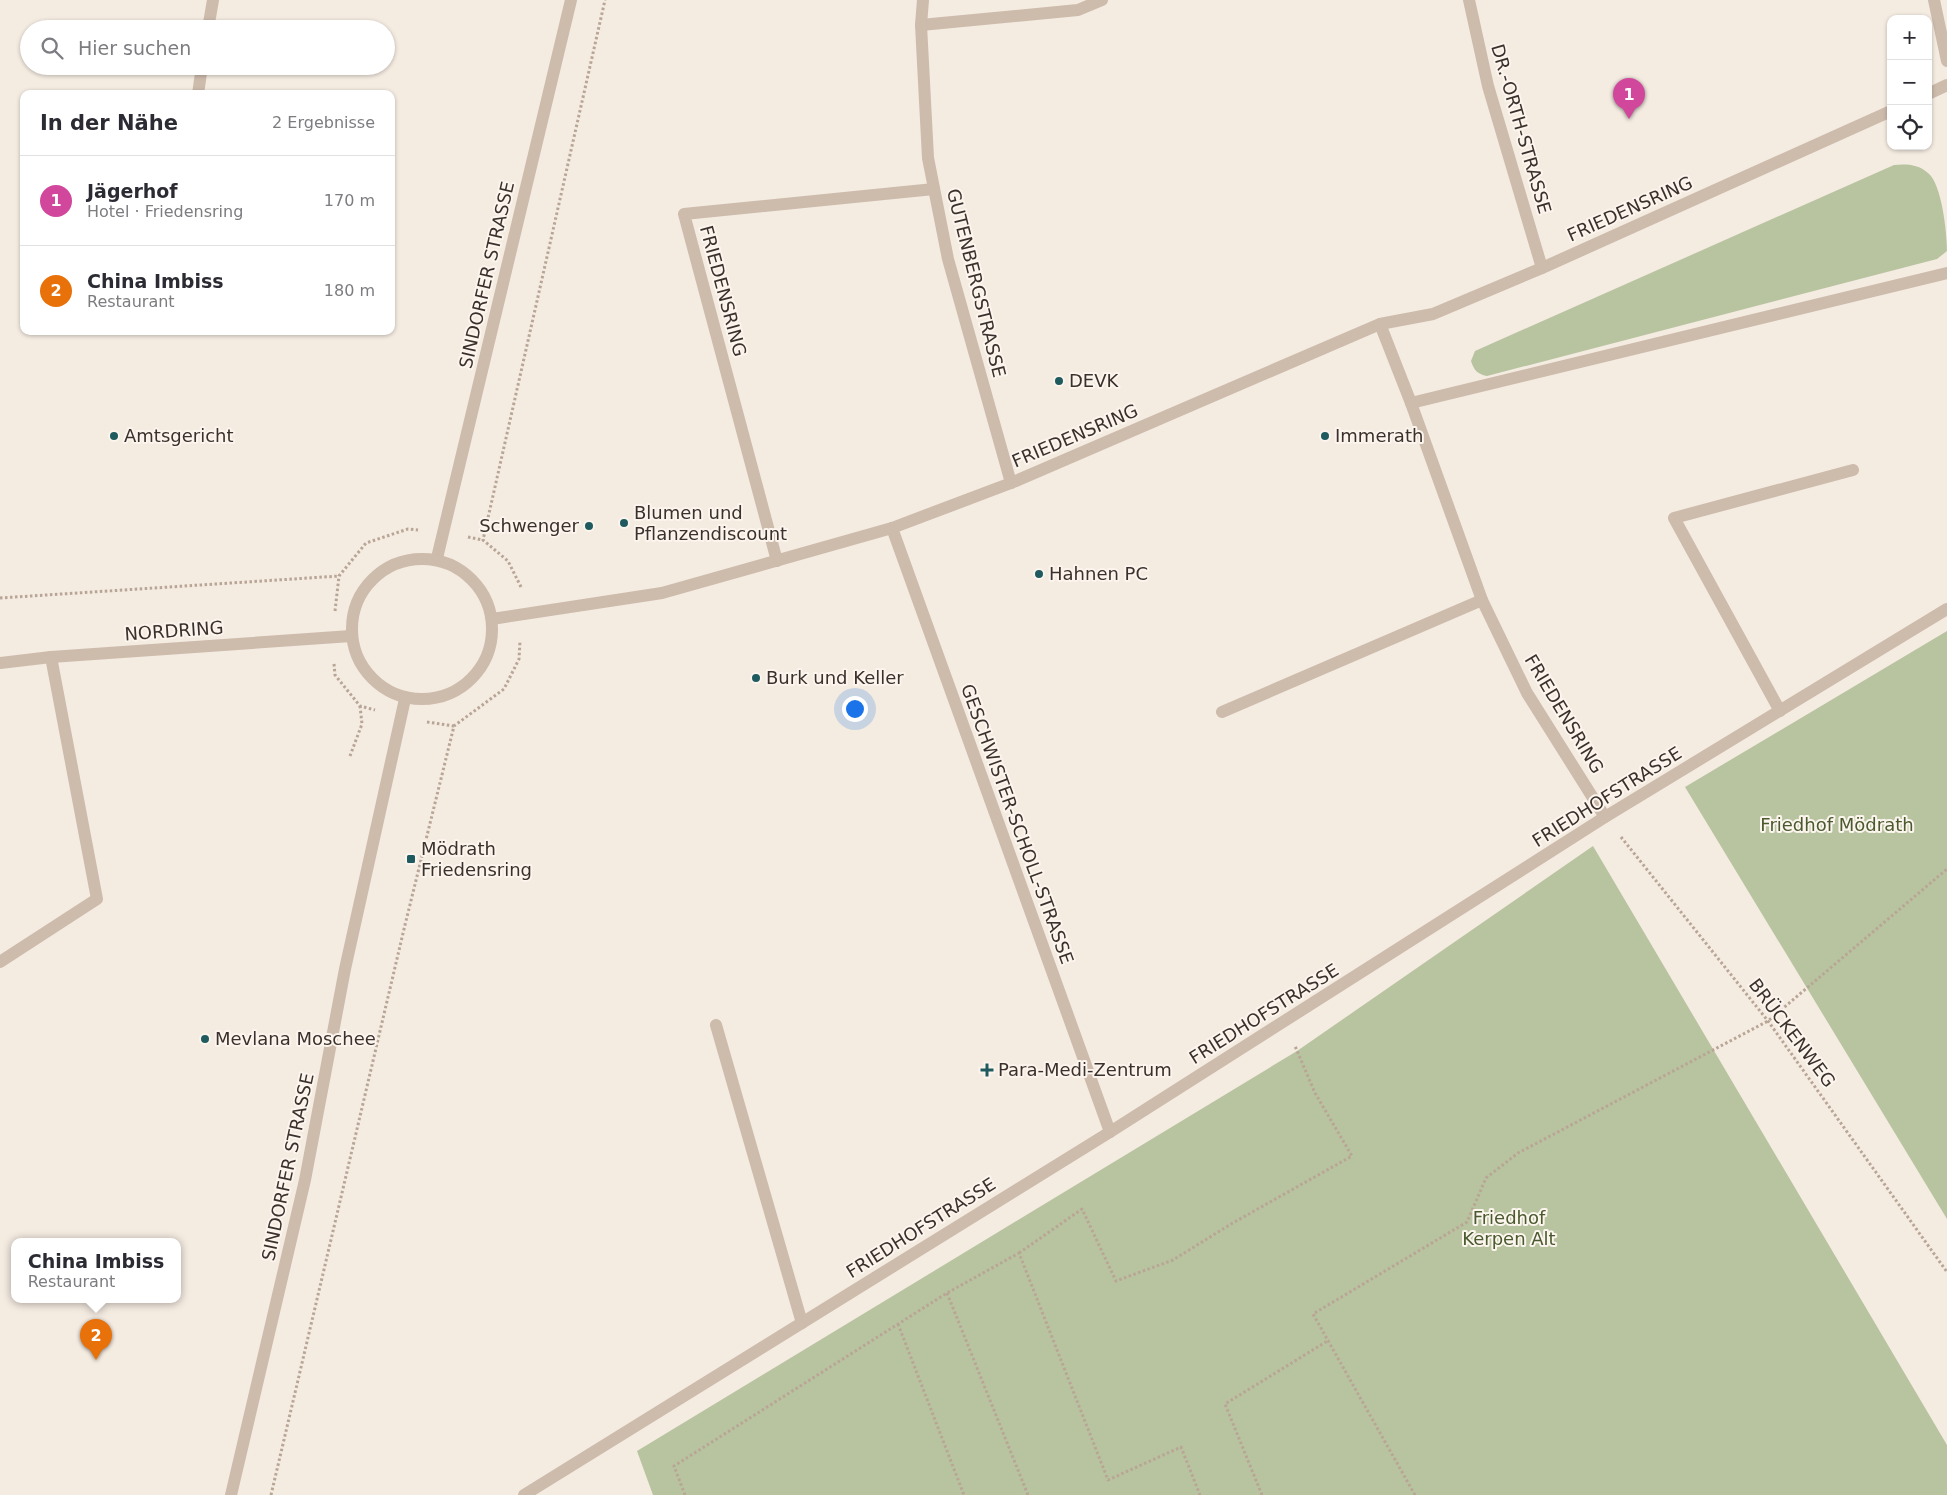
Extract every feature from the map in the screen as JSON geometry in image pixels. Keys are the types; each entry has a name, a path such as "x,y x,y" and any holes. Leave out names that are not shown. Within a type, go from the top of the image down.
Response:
{"street":[{"path":"209,20 212,0"},
{"name":"SINDORFER STRASSE","path":"437,558 571,0"},
{"name":"GUTENBERGSTRASSE","path":"923,0 921,25 928,158 948,259 1011,482"},
{"path":"921,25 1078,10 1102,0"},
{"name":"DR.-ORTH-STRASSE","path":"1468,0 1488,86 1542,268"},
{"path":"1934,0 1947,61"},
{"path":"199,90 201,75"},
{"path":"1932,92 1947,85"},
{"name":"FRIEDENSRING","path":"492,620 521,614 662,594 892,528 1011,482 1380,324 1433,314 1542,268 1887,112"},
{"name":"FRIEDENSRING","path":"777,561 684,214 934,189"},
{"path":"1411,403 1947,273"},
{"name":"FRIEDENSRING","path":"1380,324 1411,403 1482,600 1527,693 1605,817"},
{"path":"1780,711 1674,518 1853,470"},
{"name":"GESCHWISTER-SCHOLL-STRASSE","path":"892,528 1110,1132"},
{"path":"437,558 463,569 482,588 492,620 488,661 453,694 405,699 379,686 360,664 351,636 360,593 393,563 437,558"},
{"path":"1222,712 1482,600"},
{"name":"FRIEDHOFSTRASSE","path":"524,1495 1110,1132 1605,817 1947,609"},
{"name":"NORDRING","path":"0,663 51,657 351,636"},
{"path":"0,962 97,899 51,657"},
{"name":"SINDORFER STRASSE","path":"231,1495 305,1180 345,969 405,699"},
{"path":"716,1024 802,1322"}],"path":[{"path":"483,540 605,0"},
{"path":"271,1495 404,929 454,726 504,688 519,659 521,588 508,561 483,540 444,532 408,529 366,543 339,576 332,638 335,675 360,706 362,724 350,756"},
{"path":"0,598 339,576"},
{"path":"360,706 401,717 454,726"},
{"name":"BRÜCKENWEG","path":"1605,817 1768,1021 1947,1272"},
{"path":"1415,1495 1313,1314 1468,1222 1486,1178 1518,1153 1768,1021 1947,869"},
{"path":"685,1495 674,1466 947,1293 1019,1253 1082,1209 1116,1281 1174,1260 1231,1224 1352,1156 1315,1093 1284,1022"},
{"path":"1019,1253 1108,1480 1181,1447 1200,1495"},
{"path":"947,1293 1028,1495"},
{"path":"898,1324 964,1495"},
{"path":"1262,1495 1225,1404 1329,1340"}],"green space":[{"path":"1894,165 1916,166 1920,168 1928,173 1937,187 1945,222 1947,251 1937,259 1487,376 1478,373 1473,367 1471,361 1475,351"},
{"name":"Friedhof Mödrath","path":"1947,631 1947,1219 1685,787"},
{"name":"Friedhof Kerpen Alt","path":"1593,846 1947,1445 1947,1495 653,1495 637,1451 1297,1051"}],"place":[{"name":"Jägerhof","path":"1629,119"},
{"name":"DEVK","path":"1059,381"},
{"name":"Amtsgericht","path":"114,436"},
{"name":"Immerath","path":"1325,436"},
{"name":"Blumen und Pflanzendiscount","path":"624,523"},
{"name":"Schwenger","path":"589,526"},
{"name":"Hahnen PC","path":"1039,574"},
{"name":"Burk und Keller","path":"756,678"},
{"name":"Mödrath Friedensring","path":"411,859"},
{"name":"Mevlana Moschee","path":"205,1039"},
{"name":"Para-Medi-Zentrum","path":"987,1070"},
{"name":"China Imbiss","path":"96,1360"}]}
